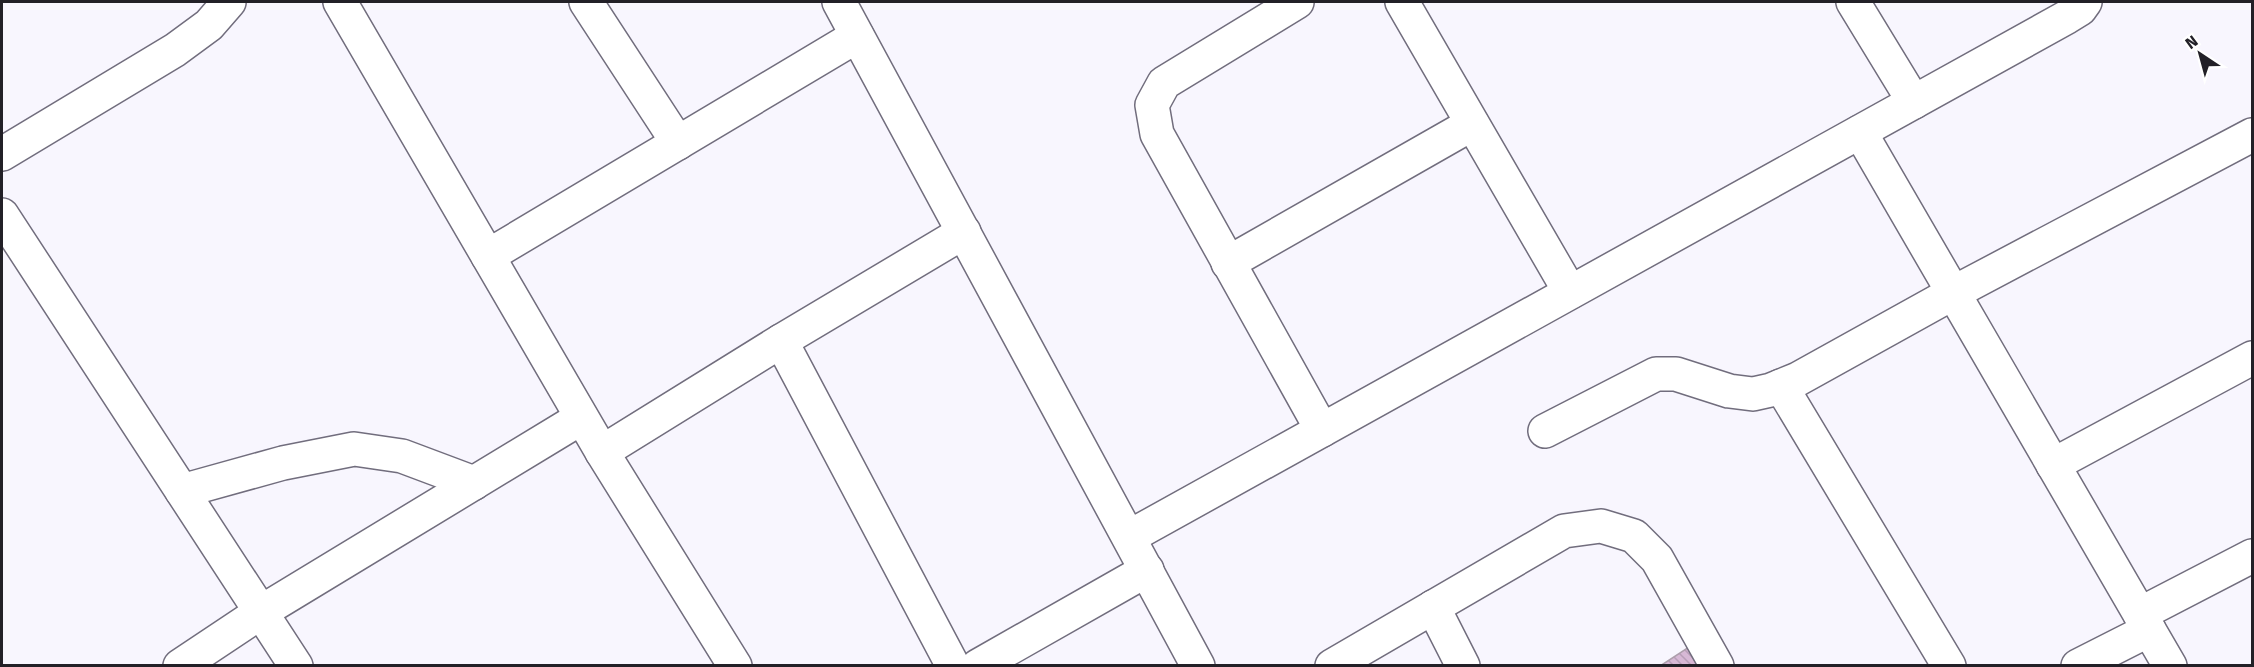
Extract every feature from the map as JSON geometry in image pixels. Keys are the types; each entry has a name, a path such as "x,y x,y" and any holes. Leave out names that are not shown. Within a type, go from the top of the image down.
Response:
{"street":[{"path":"2,154 175,50 209,25 229,2"},
{"path":"340,2 581,418 735,666"},
{"path":"586,2 678,143"},
{"path":"839,2 1198,666"},
{"path":"1297,2 1164,83 1152,105 1156,134 1322,430"},
{"path":"1402,2 1570,292"},
{"path":"1852,2 1914,102"},
{"path":"1129,537 2067,17 2080,9 2085,2"},
{"path":"488,256 857,36"},
{"path":"1228,263 1472,124"},
{"path":"1860,132 2170,666"},
{"path":"1545,431 1656,374 1676,374 1729,391 1753,394 1798,379 1953,293 2253,135"},
{"path":"2,215 296,666"},
{"path":"602,452 781,341 964,232"},
{"path":"781,341 953,666"},
{"path":"2053,465 2253,358"},
{"path":"1781,386 1949,666"},
{"path":"180,666 261,612 581,418"},
{"path":"182,491 283,463 354,449 402,456 474,483"},
{"path":"1332,666 1564,531 1601,525 1634,536 1657,559 1717,666"},
{"path":"2078,666 2144,622 2253,556"},
{"path":"978,666 1146,570"},
{"path":"1433,607 1464,666"}],"building":[{"path":"1692,645 1705,666 1660,666"}]}
